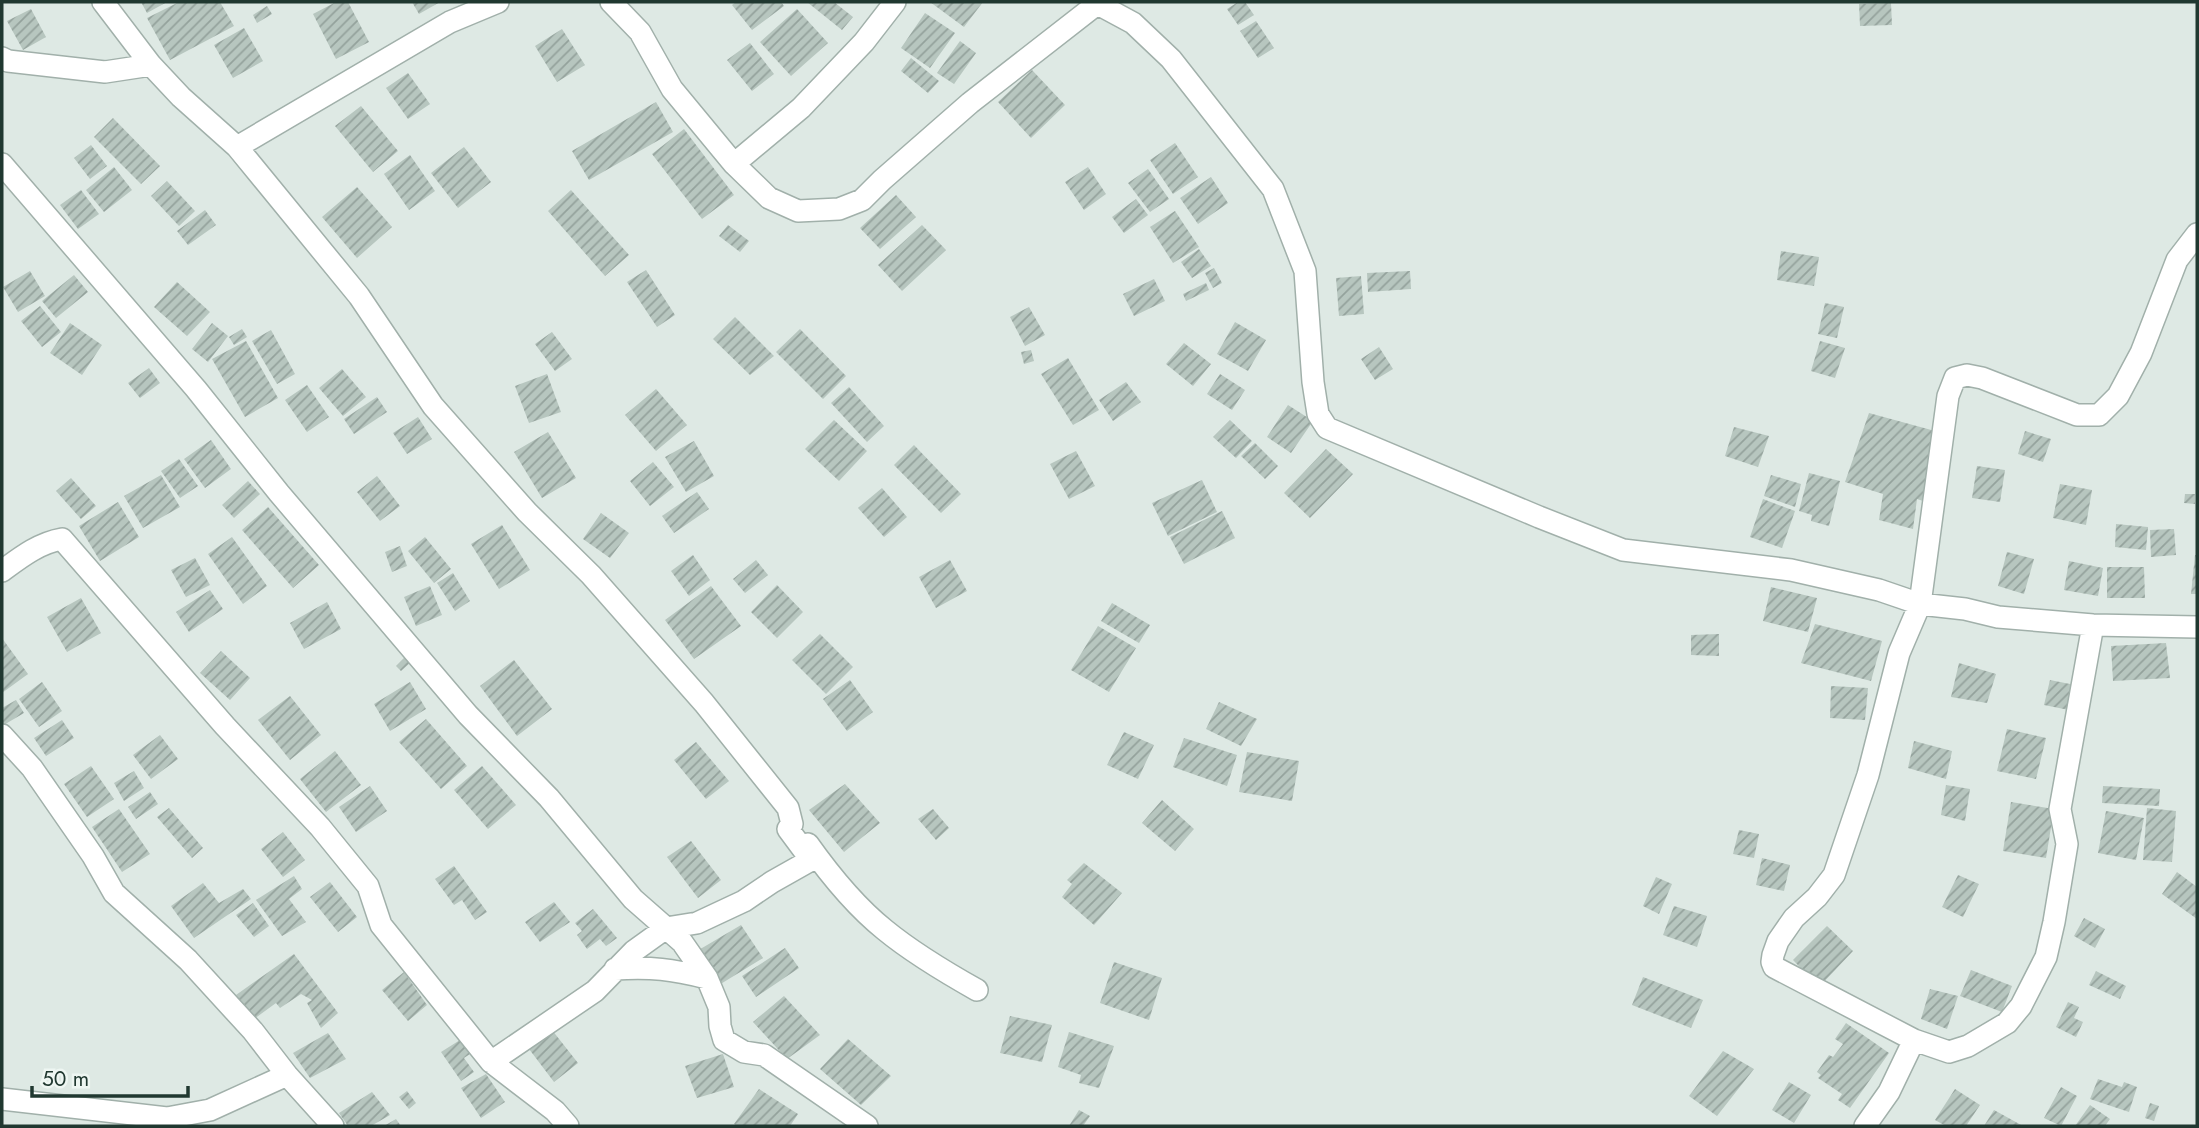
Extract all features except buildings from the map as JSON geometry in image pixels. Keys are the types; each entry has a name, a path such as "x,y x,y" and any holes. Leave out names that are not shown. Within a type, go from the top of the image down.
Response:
{"street":[{"path":"103,2 151,65 181,97 237,146 359,296 433,406 527,512 591,575 704,704 788,808 792,824 833,878 884,929 929,962 977,990"},
{"path":"237,146 450,22 498,2"},
{"path":"611,2 640,32 672,89 734,164 769,198 798,211 839,209 862,200 970,103 1096,3 1133,23 1171,60 1273,189 1305,271 1313,382 1318,414 1327,428 1623,550 1791,570 1879,590 1920,604 1965,608 1998,617 2093,625 2197,627"},
{"path":"734,164 801,108 864,42 895,2"},
{"path":"2,58 8,61 105,72 151,65"},
{"path":"2,164 196,389 279,493 468,715 549,798 633,899 682,942 707,978 719,1007 724,1040 744,1052 764,1055 867,1126"},
{"path":"2093,625 2060,809 2067,844 2054,922 2046,957 2021,1006 2007,1023 1968,1046 1949,1052 1914,1040 1774,967 1772,962 1778,942 1794,918 1817,897 1833,875 1867,775 1899,653 1920,604 1948,396 1955,378 1967,375 1982,378 2077,415 2099,415 2118,396 2141,353 2177,260 2197,234"},
{"path":"2,570 32,550 62,539 225,726 320,827 369,886 381,925 491,1062 555,1111 568,1126"},
{"path":"2,735 32,768 93,856 114,893 188,960 253,1031 287,1075 333,1126"},
{"path":"491,1062 595,991 634,951 667,928 696,923 744,901 811,860 788,829 792,824"},
{"path":"615,969 657,968 707,978"},
{"path":"1865,1126 1889,1092 1914,1040"},
{"path":"2,1099 167,1118 210,1110 287,1075"}]}
